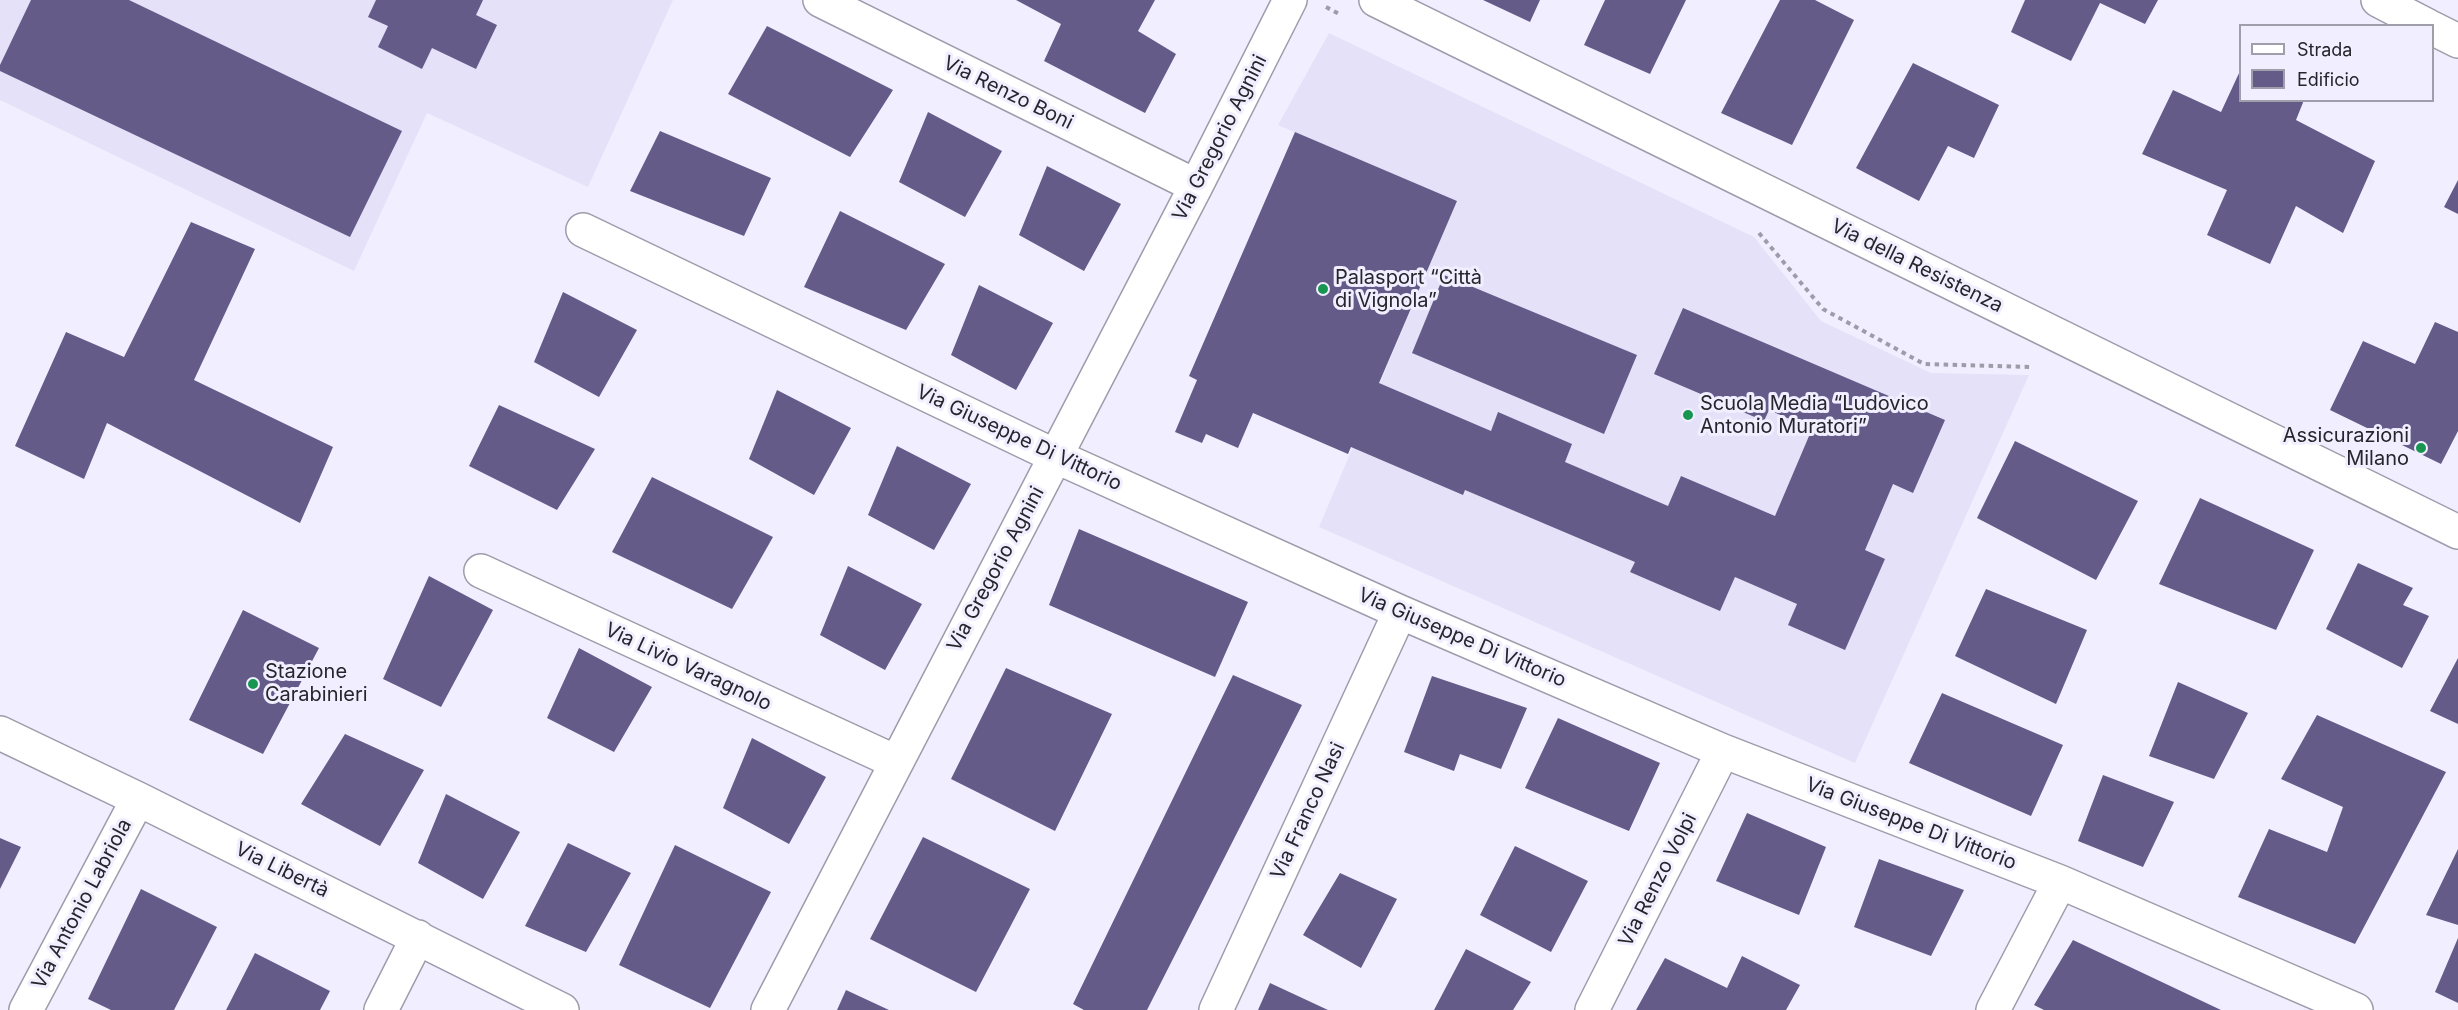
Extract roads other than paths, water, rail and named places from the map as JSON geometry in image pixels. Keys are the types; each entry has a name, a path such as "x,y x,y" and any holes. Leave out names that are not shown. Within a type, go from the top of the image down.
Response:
{"street":[{"name":"Via Renzo Boni","path":"820,0 1196,186"},
{"name":"Via Gregorio Agnini","path":"768,1010 1196,186 1290,0"},
{"name":"Via della Resistenza","path":"1376,0 2458,532"},
{"path":"2378,0 2424,24"},
{"path":"2434,29 2458,41"},
{"name":"Via Giuseppe Di Vittorio","path":"584,230 1055,456 1400,612 1724,751 2060,882 2294,998 2356,1010"},
{"name":"Via Livio Varagnolo","path":"481,571 896,762"},
{"name":"Via Franco Nasi","path":"1215,1010 1400,612"},
{"name":"Via Libertà","path":"0,733 138,799 562,1010"},
{"name":"Via Renzo Volpi","path":"1592,1010 1724,751"},
{"name":"Via Antonio Labriola","path":"26,1010 138,799"},
{"path":"1993,1010 2060,882"},
{"path":"381,1010 417,937"}],"place":[{"name":"Palasport “Città di Vignola”","path":"1323,289"},
{"name":"Scuola Media “Ludovico Antonio Muratori”","path":"1688,415"},
{"name":"Assicurazioni Milano","path":"2421,448"},
{"name":"Stazione Carabinieri","path":"253,684"}]}
